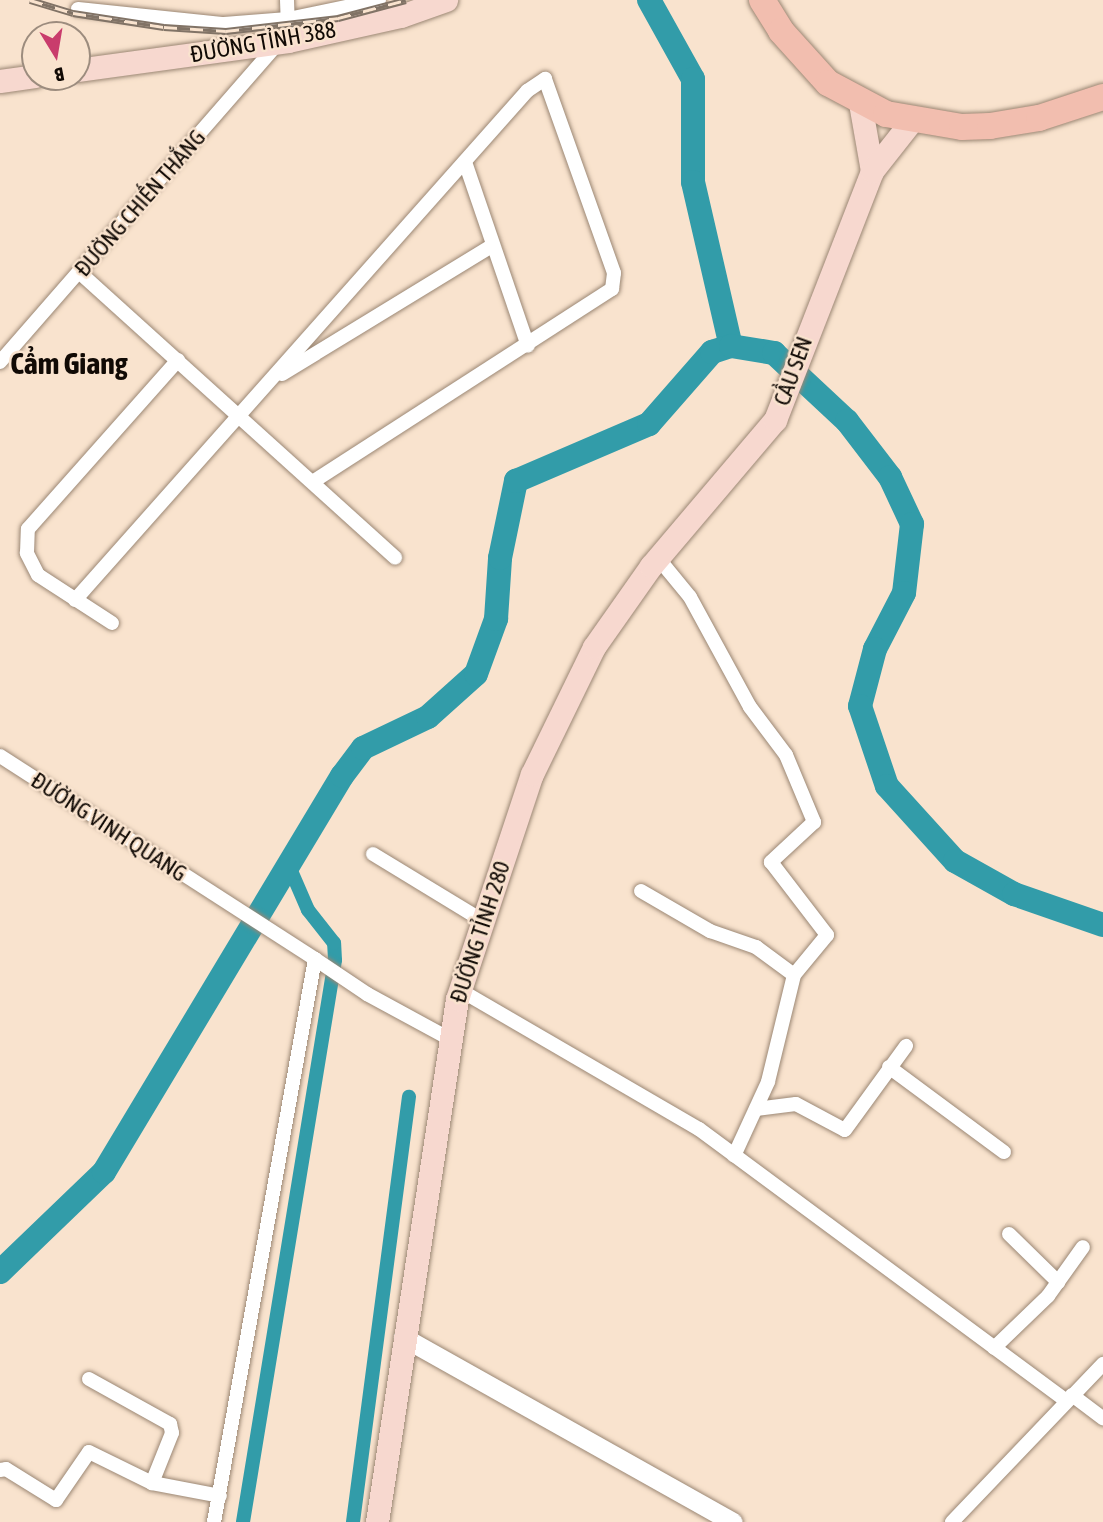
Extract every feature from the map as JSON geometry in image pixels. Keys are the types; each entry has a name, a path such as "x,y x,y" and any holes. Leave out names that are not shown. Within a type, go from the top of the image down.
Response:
{"highway":[{"path":"762,0 808,64 828,83 860,103 913,119 962,127 1000,125 1040,118 1103,97"}],"main road":[{"name":"ĐƯỜNG TỈNH 388","path":"91,68 401,16 446,0"},
{"path":"0,81 21,78"},
{"path":"860,103 872,171"},
{"path":"872,171 913,119"},
{"name":"CẦU SEN","path":"776,419 810,324 872,171"},
{"name":"ĐƯỜNG TỈNH 280","path":"377,1522 403,1337 460,990 532,774 594,647 658,558 776,419"}],"street":[{"path":"285,34 287,0"},
{"path":"78,9 285,34 379,0"},
{"name":"ĐƯỜNG CHIẾN THẮNG","path":"0,362 285,34"},
{"path":"75,600 527,91 545,79 615,282 602,299 313,482"},
{"path":"464,162 528,346"},
{"path":"270,382 493,245"},
{"path":"79,272 395,558"},
{"path":"112,623 75,600 34,569 27,553 28,528 178,360"},
{"path":"658,558 690,597 750,706 786,755 814,822 771,862 827,935 794,975 768,1082 734,1156"},
{"name":"ĐƯỜNG VINH QUANG","path":"0,756 367,994 450,1039"},
{"path":"373,855 483,921"},
{"path":"641,891 710,931 756,947 794,975"},
{"path":"214,1522 315,959"},
{"path":"460,990 699,1129 994,1348 1103,1418"},
{"path":"756,1109 796,1104 845,1130 906,1046"},
{"path":"889,1067 1004,1153"},
{"path":"1009,1234 1058,1282"},
{"path":"994,1348 1058,1282 1083,1247"},
{"path":"403,1337 733,1522"},
{"path":"952,1522 1103,1364"},
{"path":"89,1378 170,1424 172,1433 152,1483"},
{"path":"0,1470 6,1469 56,1500 89,1452 152,1483 220,1496"}],"waterway":[{"path":"649,0 693,79 693,182 731,346"},
{"path":"0,1272 104,1172 342,776 363,748 428,717 476,674 496,619 500,558 516,481 649,424 712,352 731,346 774,353 847,421 890,477 912,524 904,593 875,649 860,706 887,786 955,861 1014,894 1103,925"},
{"path":"243,1522 335,960 334,943 308,910 289,866"},
{"path":"353,1522 409,1097"}],"railway":[{"path":"30,0 73,13 164,27 226,31 338,18 406,0"}],"district":[{"name":"Cẩm Giang","path":"69,363"}]}
